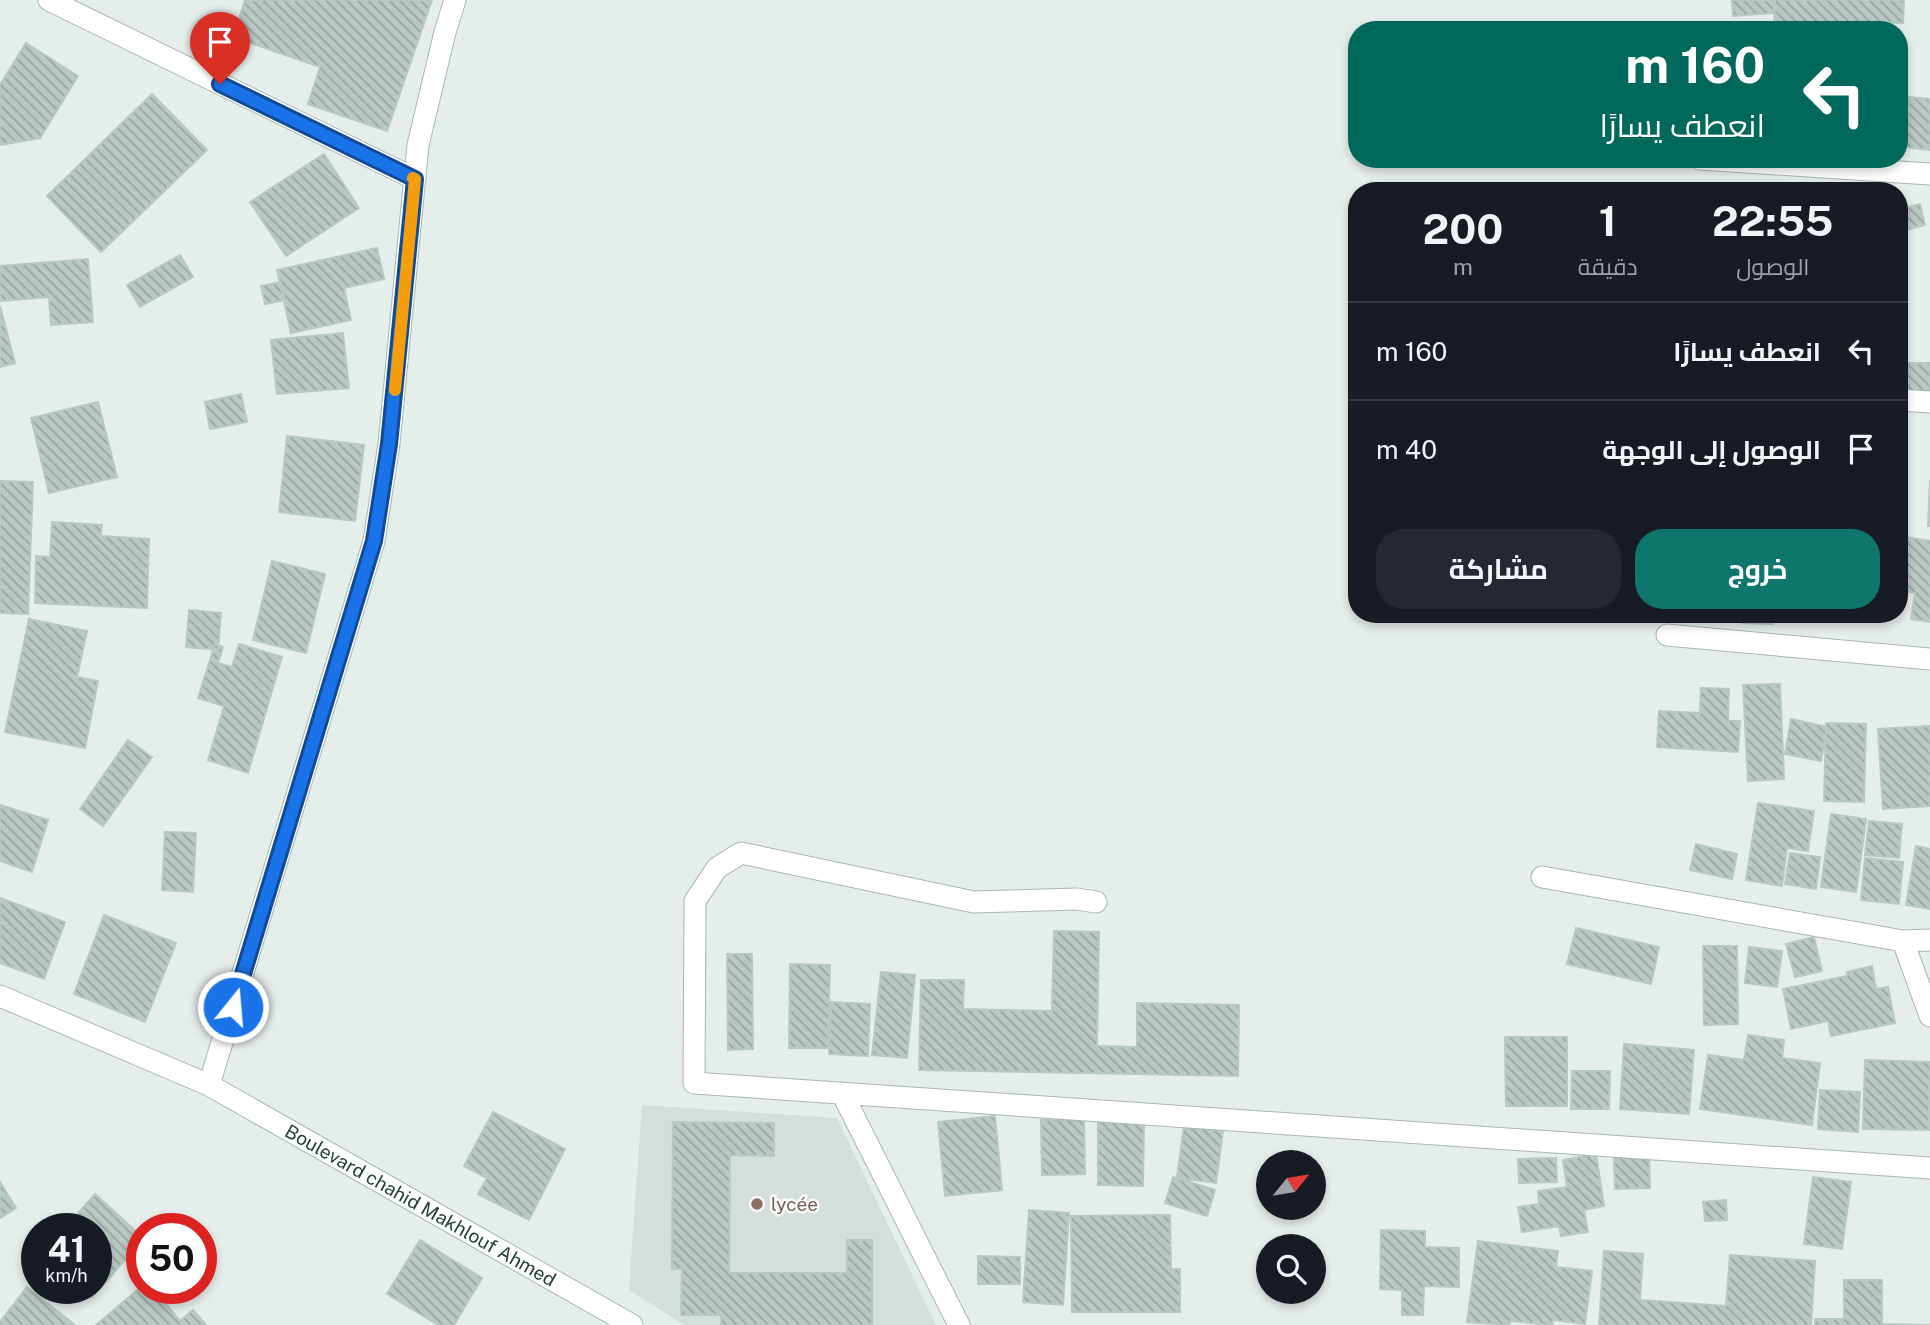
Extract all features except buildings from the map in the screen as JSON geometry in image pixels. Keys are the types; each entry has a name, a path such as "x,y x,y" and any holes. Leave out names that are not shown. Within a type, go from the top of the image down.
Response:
{"street":[{"path":"49,0 415,179"},
{"path":"209,1085 374,541 389,444 418,145 444,32 455,0"},
{"path":"1838,168 1930,174"},
{"path":"1908,401 1930,402"},
{"path":"1667,635 1930,659"},
{"path":"1096,902 1076,899 974,902 741,853 717,868 695,901 694,1083 1930,1168"},
{"path":"1542,877 1903,942 1930,940"},
{"path":"1903,942 1930,1016"},
{"name":"Boulevard chahid Makhlouf Ahmed","path":"0,996 209,1085 628,1324"},
{"path":"842,1093 959,1325"}],"shaded area":[{"name":"lycée","path":"642,1105 837,1118 936,1325 684,1325 629,1290"}],"slow traffic":[{"path":"395,390 413,178"}],"place":[{"name":"lycée","path":"757,1204"}],"route":[{"path":"220,84 415,179 389,444 374,541 233,1007"}]}
